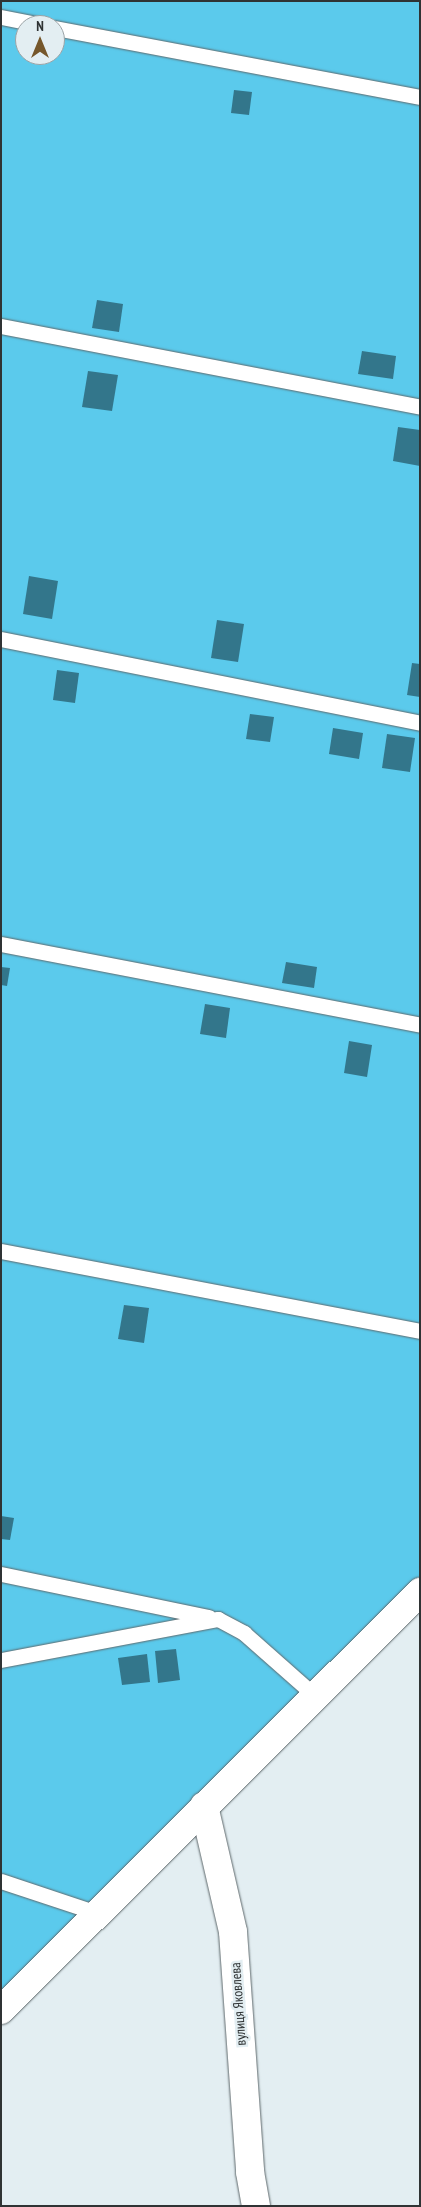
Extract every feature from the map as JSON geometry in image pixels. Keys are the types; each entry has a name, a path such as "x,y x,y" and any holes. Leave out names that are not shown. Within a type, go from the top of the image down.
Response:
{"street":[{"path":"1,2010 314,1695 420,1592"},
{"name":"вулиця Яковлева","path":"204,1806 233,1932 250,2172 256,2206"}],"lane":[{"path":"1,17 15,20"},
{"path":"65,30 420,98"},
{"path":"1,326 420,407"},
{"path":"1,639 420,722"},
{"path":"1,944 420,1025"},
{"path":"1,1251 420,1331"},
{"path":"1,1574 218,1619 244,1633 314,1695"},
{"path":"1,1660 218,1619"},
{"path":"1,1881 97,1913"}],"shaded area":[{"path":"1,1 420,1 420,1592 1,2010"}],"building":[{"path":"234,90 252,92 249,115 231,113"},
{"path":"97,300 123,304 119,332 92,328"},
{"path":"362,351 396,356 393,379 358,374"},
{"path":"88,371 118,375 112,411 82,407"},
{"path":"398,427 420,430 420,466 393,461"},
{"path":"29,576 58,581 52,619 23,614"},
{"path":"217,620 244,624 238,662 211,658"},
{"path":"412,663 420,664 420,697 407,695"},
{"path":"57,670 79,673 75,703 53,700"},
{"path":"250,714 274,717 270,742 246,739"},
{"path":"333,728 363,733 359,759 329,754"},
{"path":"387,734 415,738 410,772 382,768"},
{"path":"286,962 317,967 314,988 282,983"},
{"path":"1,967 10,968 7,986 1,985"},
{"path":"205,1004 230,1008 226,1038 200,1034"},
{"path":"349,1041 372,1045 367,1077 344,1073"},
{"path":"124,1305 149,1308 144,1343 118,1339"},
{"path":"1,1516 14,1518 10,1540 1,1539"},
{"path":"176,1649 180,1680 158,1683 155,1651"},
{"path":"147,1654 150,1682 122,1685 118,1658"}]}
